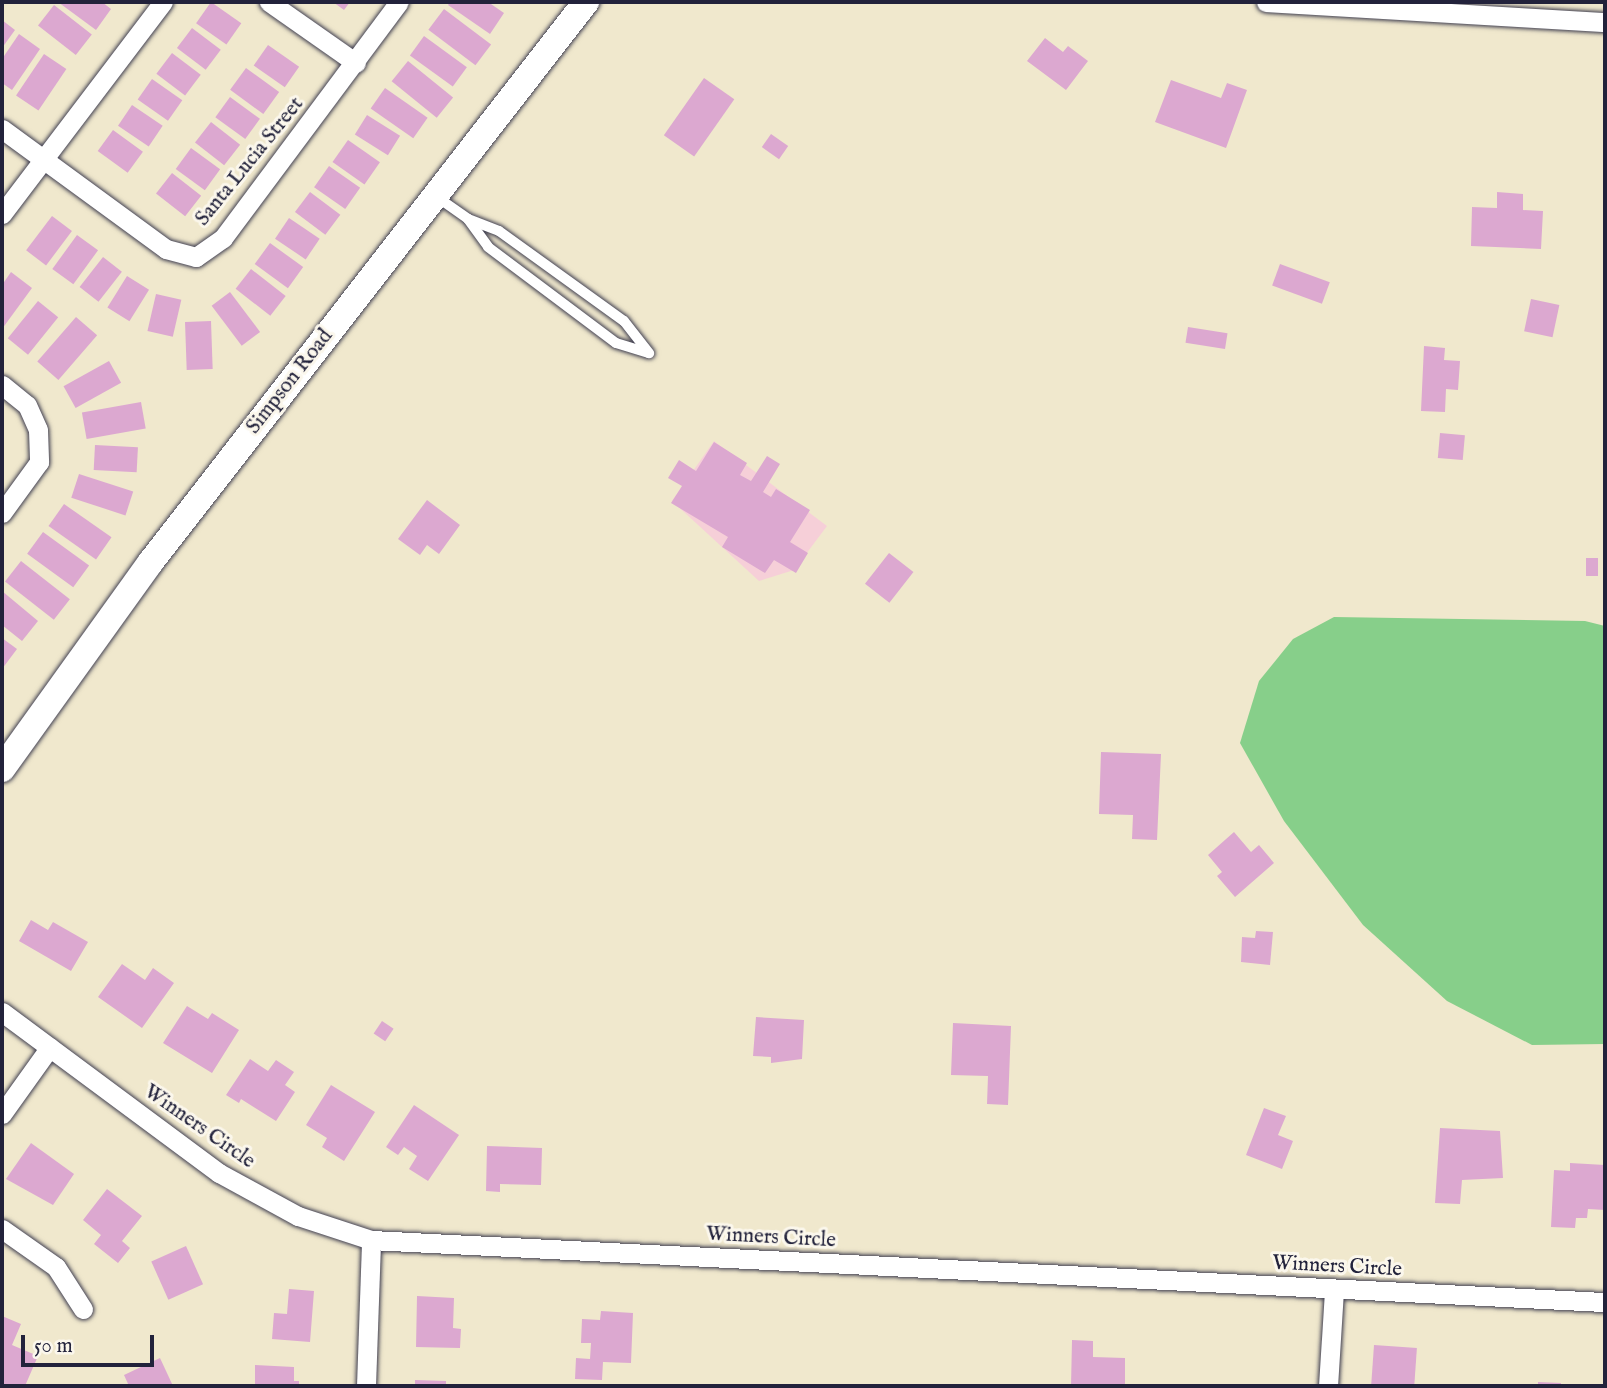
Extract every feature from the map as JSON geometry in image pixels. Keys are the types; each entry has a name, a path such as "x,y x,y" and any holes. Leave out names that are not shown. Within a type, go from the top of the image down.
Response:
{"main road":[{"name":"Simpson Road","path":"2,769 150,562 586,2"}],"street":[{"path":"2,214 163,2"},
{"path":"269,2 356,62"},
{"name":"Santa Lucia Street","path":"2,129 166,249 196,257 223,238 399,2"},
{"path":"1266,2 1605,22"},
{"path":"2,385 27,405 38,430 39,462 2,513"},
{"name":"Winners Circle","path":"2,1012 219,1173 298,1216 371,1240 1605,1302"},
{"path":"2,1114 50,1047"},
{"path":"2,1229 56,1267 83,1308"},
{"path":"366,1386 371,1240"},
{"path":"1328,1386 1334,1290"}],"lane":[{"path":"434,194 468,219 499,231 624,321 649,353 616,344 488,247 468,219"}],"shaded area":[{"path":"714,441 827,526 794,570 759,581 672,501"}],"green space":[{"path":"1334,617 1585,621 1605,626 1605,1044 1532,1045 1447,1001 1363,925 1284,821 1240,743 1259,681 1293,639"}],"building":[{"path":"58,2 102,2 111,9 96,30"},
{"path":"211,2 241,23 226,45 196,23"},
{"path":"333,2 350,2 344,10"},
{"path":"450,2 488,2 504,13 490,34 448,5"},
{"path":"54,5 92,35 76,55 38,25"},
{"path":"444,9 491,45 475,65 428,30"},
{"path":"2,20 15,30 2,48"},
{"path":"192,28 221,50 206,70 177,48"},
{"path":"19,34 40,49 12,90 2,83 2,59"},
{"path":"424,36 467,67 453,87 410,55"},
{"path":"1045,38 1063,52 1068,46 1088,61 1066,90 1027,61"},
{"path":"268,45 299,67 285,87 254,65"},
{"path":"172,53 201,75 185,95 156,74"},
{"path":"44,54 66,69 38,111 16,95"},
{"path":"408,61 453,98 437,118 392,81"},
{"path":"246,68 279,92 263,114 230,90"},
{"path":"704,78 734,99 694,157 664,135"},
{"path":"152,79 182,100 168,121 138,99"},
{"path":"1171,80 1221,98 1227,83 1247,90 1226,148 1155,122"},
{"path":"385,88 428,118 413,138 371,108"},
{"path":"230,97 260,119 245,139 215,117"},
{"path":"132,105 163,126 149,146 118,126"},
{"path":"367,115 400,136 388,155 355,135"},
{"path":"211,122 240,145 224,165 195,142"},
{"path":"113,130 143,152 128,173 98,151"},
{"path":"771,134 788,146 779,159 762,147"},
{"path":"348,140 380,162 364,184 333,162"},
{"path":"191,148 220,169 205,190 176,169"},
{"path":"329,166 360,188 345,209 314,187"},
{"path":"172,173 201,196 185,216 156,193"},
{"path":"310,192 340,215 325,235 295,212"},
{"path":"1497,192 1523,194 1523,210 1543,211 1541,249 1471,246 1472,207 1497,208"},
{"path":"52,216 72,231 46,265 26,250"},
{"path":"289,218 320,239 306,259 275,239"},
{"path":"77,235 98,250 73,284 52,269"},
{"path":"270,243 303,267 288,288 255,264"},
{"path":"103,257 122,272 99,302 80,287"},
{"path":"1280,264 1330,282 1322,304 1272,286"},
{"path":"251,269 286,296 270,316 236,289"},
{"path":"11,272 32,288 2,329 2,285"},
{"path":"127,276 149,290 129,321 107,307"},
{"path":"230,292 260,332 242,346 212,306"},
{"path":"156,294 181,300 173,337 147,331"},
{"path":"1531,299 1559,305 1553,337 1524,331"},
{"path":"38,301 58,317 28,355 8,338"},
{"path":"76,317 97,335 58,380 37,362"},
{"path":"211,321 213,369 187,370 185,322"},
{"path":"1188,327 1228,333 1225,349 1185,343"},
{"path":"1424,346 1445,348 1444,360 1460,361 1458,390 1446,389 1445,412 1421,411"},
{"path":"109,361 121,383 76,408 64,386"},
{"path":"141,402 146,429 87,439 82,412"},
{"path":"1440,433 1465,435 1463,460 1438,458"},
{"path":"714,442 747,463 740,475 751,481 767,456 780,464 763,492 771,497 776,489 810,510 790,542 808,553 796,573 774,560 765,573 722,547 728,537 671,503 682,486 668,478 679,460 696,471"},
{"path":"95,445 138,447 137,472 94,470"},
{"path":"79,474 133,492 125,515 71,498"},
{"path":"427,500 460,525 439,554 427,545 420,555 398,539"},
{"path":"64,504 112,537 96,559 49,526"},
{"path":"43,532 89,566 73,587 27,554"},
{"path":"889,553 913,572 889,603 865,584"},
{"path":"1586,558 1598,558 1598,576 1586,576"},
{"path":"21,561 70,599 54,620 5,581"},
{"path":"2,591 38,621 22,641 2,625"},
{"path":"2,638 17,649 2,669"},
{"path":"1101,752 1161,754 1157,840 1132,839 1133,815 1099,814"},
{"path":"1234,832 1251,852 1259,845 1274,863 1235,897 1217,876 1222,872 1208,855"},
{"path":"31,920 48,930 53,922 88,942 71,971 19,941"},
{"path":"1256,931 1273,932 1270,965 1241,962 1242,937 1255,938"},
{"path":"122,964 145,980 153,968 174,983 142,1028 98,997"},
{"path":"187,1006 208,1019 212,1013 239,1030 212,1073 163,1043"},
{"path":"756,1017 804,1020 802,1059 771,1063 771,1057 753,1056"},
{"path":"382,1021 394,1029 385,1041 374,1033"},
{"path":"953,1023 1011,1026 1008,1105 987,1104 988,1076 951,1075"},
{"path":"250,1059 268,1071 276,1060 294,1072 285,1085 295,1092 276,1121 241,1099 239,1103 226,1095"},
{"path":"331,1085 375,1112 344,1161 322,1147 327,1138 306,1125"},
{"path":"414,1105 459,1135 428,1181 409,1169 417,1156 404,1147 398,1155 386,1147"},
{"path":"1264,1108 1286,1116 1278,1135 1293,1141 1282,1169 1246,1155"},
{"path":"1440,1128 1500,1131 1503,1178 1462,1180 1460,1204 1435,1203"},
{"path":"31,1143 74,1174 53,1205 6,1179"},
{"path":"487,1146 542,1148 541,1185 500,1184 500,1192 486,1191"},
{"path":"1570,1163 1605,1165 1605,1210 1588,1209 1587,1218 1576,1218 1575,1228 1551,1227 1554,1170 1570,1171"},
{"path":"107,1189 142,1216 122,1241 130,1248 118,1263 94,1244 101,1235 83,1220"},
{"path":"186,1246 203,1284 168,1300 151,1261"},
{"path":"289,1289 314,1291 310,1342 272,1339 274,1313 287,1314"},
{"path":"417,1296 454,1298 453,1328 461,1329 460,1348 416,1347"},
{"path":"601,1311 633,1313 631,1363 603,1362 602,1380 575,1379 576,1358 590,1359 591,1343 581,1343 582,1319 600,1320"},
{"path":"2,1316 21,1324 12,1345 38,1356 25,1386 2,1386"},
{"path":"1072,1340 1093,1341 1093,1357 1125,1358 1125,1386 1071,1386"},
{"path":"1374,1345 1417,1348 1414,1386 1371,1386"},
{"path":"160,1358 173,1386 129,1386 124,1375"},
{"path":"255,1365 294,1367 294,1381 299,1381 299,1386 255,1386"},
{"path":"415,1380 446,1381 446,1386 415,1386"},
{"path":"1538,1382 1561,1383 1561,1386 1538,1386"}]}
